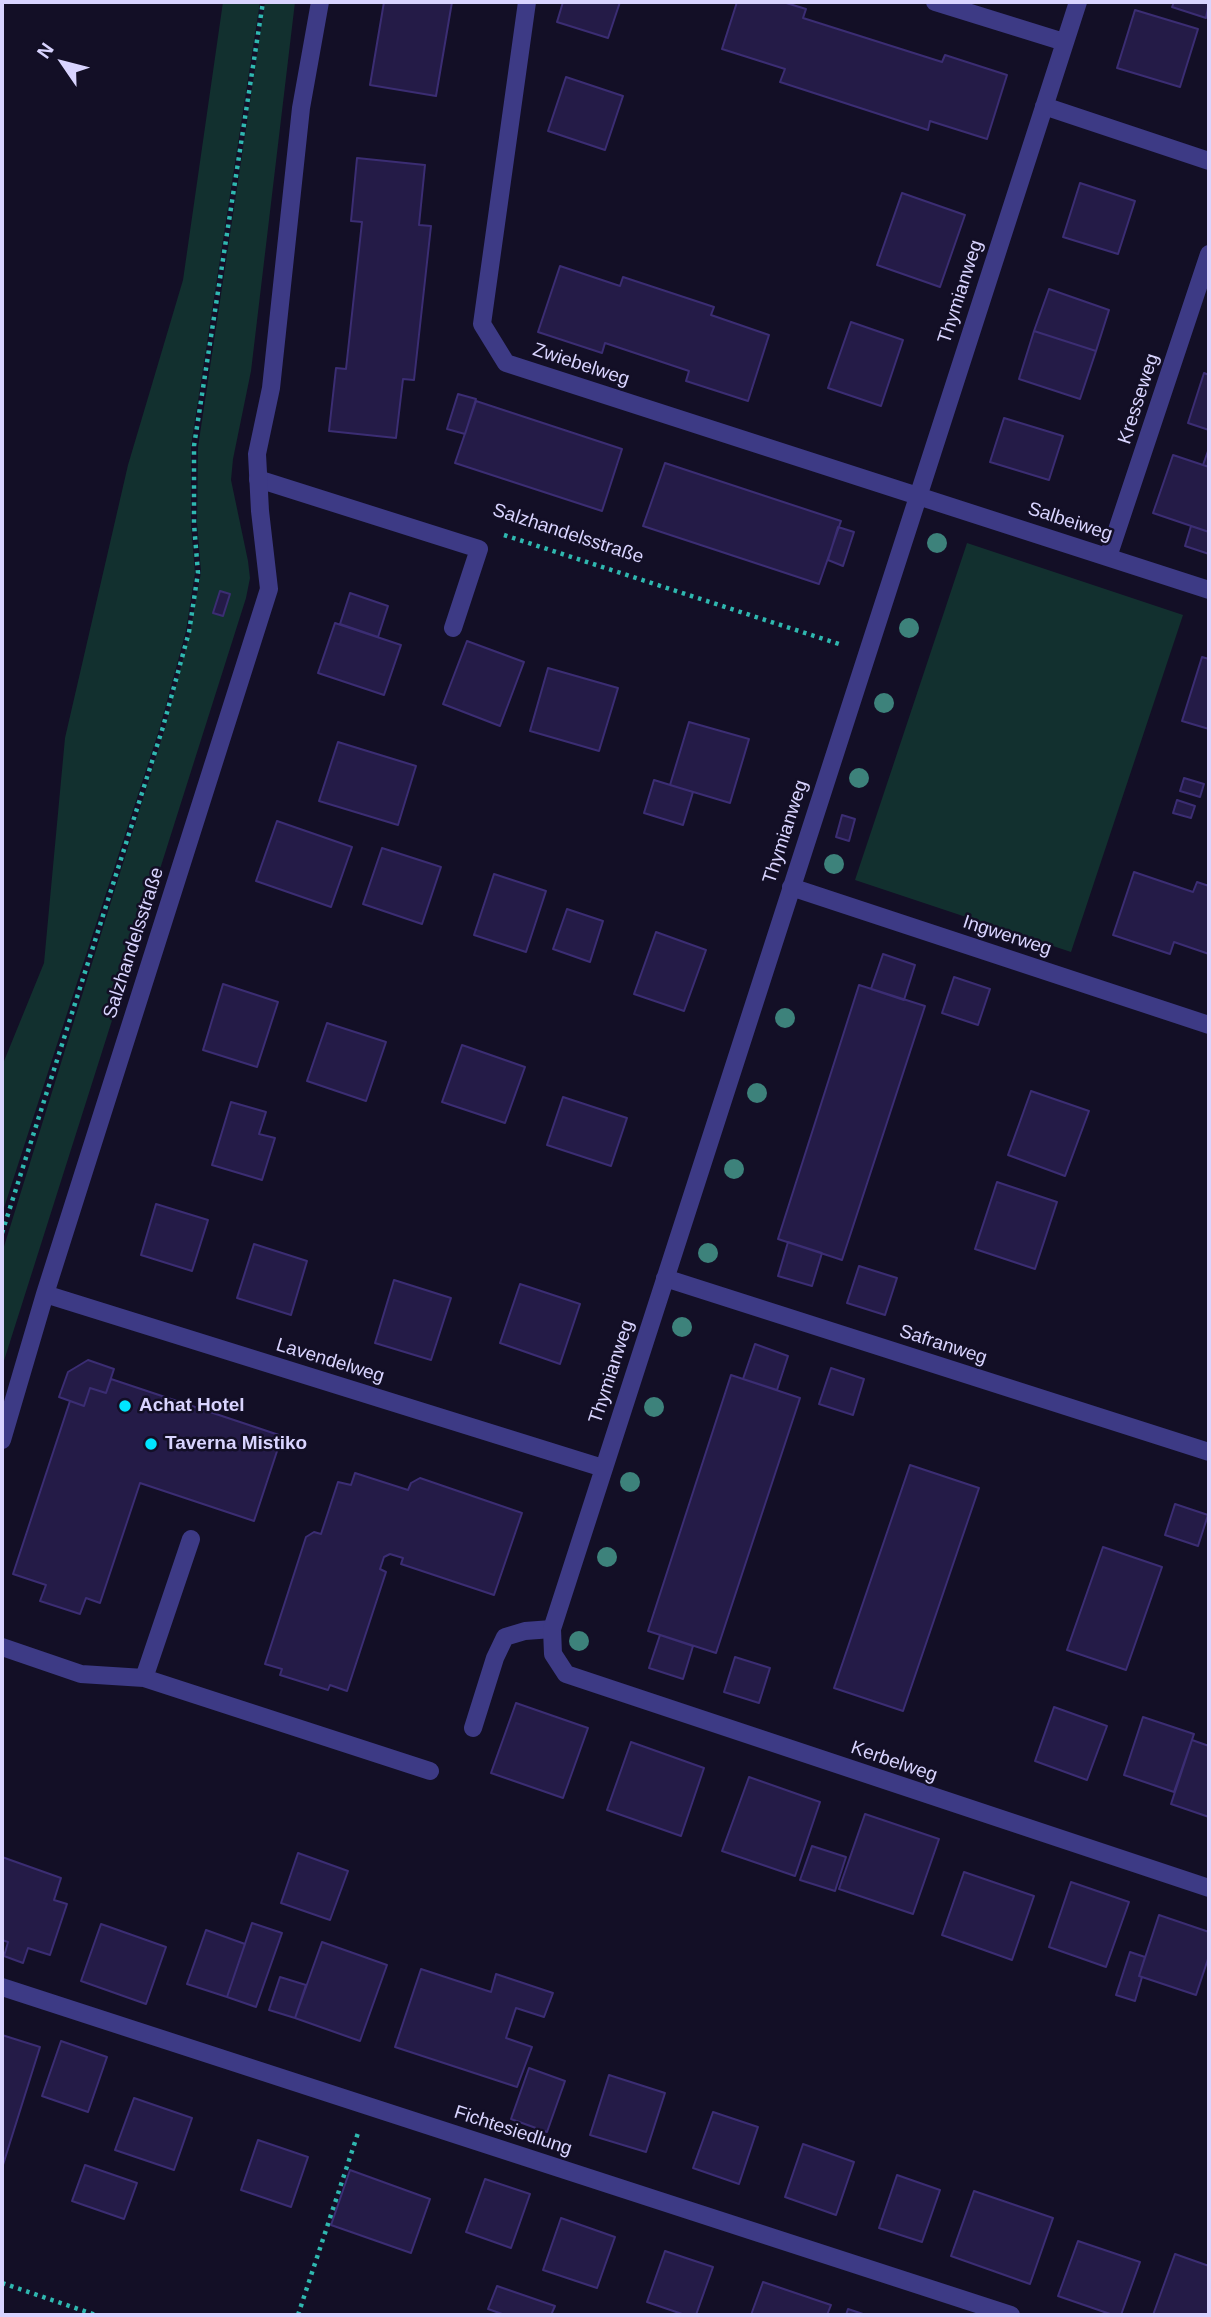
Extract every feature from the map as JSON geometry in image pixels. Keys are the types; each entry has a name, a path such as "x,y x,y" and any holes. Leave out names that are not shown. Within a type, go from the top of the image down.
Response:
{"street":[{"name":"Salzhandelsstraße","path":"2,1440 45,1294 269,589 257,454 271,388 301,108 320,2"},
{"name":"Zwiebelweg","path":"527,2 482,324 506,363 917,494"},
{"path":"934,2 1064,43"},
{"name":"Thymianweg","path":"566,1674 553,1654 552,1629 1077,2"},
{"path":"1044,106 1209,161"},
{"name":"Kresseweg","path":"1108,557 1209,254"},
{"path":"258,479 479,550 453,628"},
{"name":"Salbeiweg","path":"917,494 1209,590"},
{"name":"Ingwerweg","path":"791,887 1209,1025"},
{"name":"Safranweg","path":"665,1278 1209,1452"},
{"name":"Lavendelweg","path":"45,1294 603,1468"},
{"path":"144,1678 191,1539"},
{"path":"473,1728 495,1658 505,1637 525,1631 552,1629"},
{"path":"2,1647 81,1674 144,1678 430,1772"},
{"name":"Kerbelweg","path":"566,1674 1209,1888"},
{"name":"Fichtesiedlung","path":"2,1987 1011,2315"}],"path":[{"path":"2,1233 163,727 189,632 198,573 194,524 194,446 263,2"},
{"name":"Salzhandelsstraße","path":"495,532 866,653"},
{"path":"298,2315 368,2106"},
{"path":"2,2283 96,2315"}],"green space":[{"path":"223,2 260,2 191,446 191,524 195,573 186,631 160,727 2,1214 2,1066 44,963 65,738 128,465 183,280"},
{"path":"265,2 295,2 251,371 231,480 250,578 246,598 2,1367 2,1253 165,728 190,632 201,572 197,523 198,447"},
{"path":"967,543 1183,615 1071,952 855,880"}],"building":[{"path":"384,2 452,2 436,96 370,85"},
{"path":"563,2 620,2 608,38 557,22"},
{"path":"737,2 783,2 806,9 803,18 942,62 945,55 1007,75 987,139 930,121 928,130 780,82 785,69 722,49"},
{"path":"1174,2 1209,2 1206,18 1172,7"},
{"path":"1135,10 1198,29 1180,87 1117,68"},
{"path":"566,77 623,96 605,150 548,131"},
{"path":"357,158 425,165 419,225 431,226 414,380 403,379 396,438 329,431 336,368 346,369 362,222 351,221"},
{"path":"1080,183 1135,201 1118,254 1063,237"},
{"path":"902,193 965,215 940,287 877,265"},
{"path":"560,266 620,286 623,277 714,307 711,315 769,335 748,401 686,381 689,371 605,343 602,353 538,332"},
{"path":"1049,289 1109,310 1096,351 1034,331"},
{"path":"851,322 903,340 881,406 828,388"},
{"path":"1034,331 1096,351 1080,399 1019,379"},
{"path":"1204,373 1209,375 1209,430 1188,423"},
{"path":"458,394 476,399 465,434 447,429"},
{"path":"476,401 622,449 602,511 455,463"},
{"path":"1004,418 1063,436 1049,480 990,462"},
{"path":"1209,452 1209,467 1203,465"},
{"path":"1173,455 1209,467 1209,532 1153,513"},
{"path":"665,463 841,521 819,584 643,526"},
{"path":"1191,526 1209,532 1209,554 1185,546"},
{"path":"838,527 854,532 843,566 828,560"},
{"path":"220,591 230,594 223,616 213,613"},
{"path":"350,593 388,606 378,637 340,624"},
{"path":"335,623 401,645 384,695 318,673"},
{"path":"467,641 524,662 500,726 443,704"},
{"path":"1202,657 1209,659 1209,729 1182,721"},
{"path":"548,668 618,688 599,751 530,731"},
{"path":"689,722 749,739 730,803 670,785"},
{"path":"338,742 416,766 398,825 319,801"},
{"path":"1184,778 1204,784 1200,797 1180,791"},
{"path":"654,780 693,792 683,825 644,813"},
{"path":"1177,800 1195,806 1191,818 1173,813"},
{"path":"842,815 855,819 849,841 836,837"},
{"path":"277,821 352,847 331,907 256,881"},
{"path":"382,848 441,867 422,924 363,904"},
{"path":"1134,872 1193,892 1197,882 1209,886 1209,954 1174,942 1170,954 1113,935"},
{"path":"494,874 546,891 526,952 474,935"},
{"path":"567,909 603,921 590,962 553,949"},
{"path":"656,932 706,950 684,1011 634,994"},
{"path":"883,954 915,965 904,1000 871,989"},
{"path":"954,977 990,989 978,1025 942,1013"},
{"path":"223,984 278,1002 257,1067 203,1050"},
{"path":"859,985 925,1006 842,1260 778,1239"},
{"path":"327,1023 386,1042 366,1101 307,1081"},
{"path":"462,1045 525,1067 505,1123 442,1102"},
{"path":"1031,1091 1089,1111 1065,1176 1008,1155"},
{"path":"563,1097 627,1118 611,1166 547,1145"},
{"path":"231,1102 266,1112 259,1134 275,1138 262,1180 212,1165"},
{"path":"997,1182 1057,1202 1035,1269 975,1249"},
{"path":"156,1204 208,1220 192,1271 141,1255"},
{"path":"788,1242 822,1253 812,1286 778,1276"},
{"path":"254,1244 307,1261 291,1315 237,1298"},
{"path":"859,1266 897,1278 885,1315 847,1303"},
{"path":"394,1280 451,1298 431,1360 375,1343"},
{"path":"520,1284 580,1304 560,1364 500,1343"},
{"path":"755,1344 788,1356 777,1390 743,1379"},
{"path":"88,1360 114,1369 106,1393 90,1388 84,1406 59,1397 68,1372"},
{"path":"831,1368 864,1379 853,1415 819,1404"},
{"path":"731,1375 800,1398 716,1653 648,1631"},
{"path":"111,1379 282,1436 254,1521 140,1483 100,1603 86,1598 80,1614 40,1601 46,1585 13,1574 70,1401 84,1406 90,1388 106,1393"},
{"path":"910,1465 979,1488 903,1711 834,1688"},
{"path":"355,1473 408,1490 411,1483 420,1478 522,1513 494,1595 401,1564 403,1558 390,1554 384,1557 380,1569 386,1572 347,1691 330,1685 328,1690 280,1675 282,1669 265,1664 306,1537 314,1532 321,1534 338,1482 351,1485"},
{"path":"1175,1504 1208,1515 1198,1546 1165,1535"},
{"path":"1103,1547 1162,1567 1126,1670 1067,1650"},
{"path":"660,1635 693,1646 683,1679 649,1668"},
{"path":"735,1657 770,1668 759,1703 724,1692"},
{"path":"516,1703 588,1728 563,1798 491,1773"},
{"path":"1054,1707 1107,1726 1087,1780 1035,1761"},
{"path":"1143,1717 1194,1734 1174,1792 1124,1775"},
{"path":"1192,1740 1209,1746 1209,1817 1171,1804"},
{"path":"631,1742 704,1768 681,1836 607,1810"},
{"path":"749,1777 820,1802 795,1876 722,1851"},
{"path":"865,1814 939,1839 913,1914 839,1889"},
{"path":"812,1846 846,1857 835,1891 800,1880"},
{"path":"298,1853 348,1871 330,1920 281,1903"},
{"path":"2,1857 61,1878 54,1900 67,1904 50,1955 28,1948 23,1963 4,1956 8,1942 2,1940"},
{"path":"964,1872 1034,1896 1012,1960 942,1935"},
{"path":"1071,1882 1129,1902 1106,1967 1049,1947"},
{"path":"1159,1915 1209,1932 1209,1956 1196,1995 1139,1976"},
{"path":"252,1923 282,1933 256,2007 227,1997"},
{"path":"101,1924 166,1947 146,2004 81,1981"},
{"path":"206,1930 245,1944 227,1997 187,1984"},
{"path":"322,1942 387,1965 360,2041 295,2018"},
{"path":"1130,1952 1145,1957 1135,2001 1116,1995"},
{"path":"421,1969 491,1992 496,1974 553,1993 544,2017 516,2008 506,2038 532,2047 517,2087 395,2047"},
{"path":"280,1977 306,1985 295,2018 269,2010"},
{"path":"2,2035 40,2047 2,2168"},
{"path":"61,2041 107,2057 88,2112 42,2096"},
{"path":"529,2068 565,2081 547,2132 511,2119"},
{"path":"609,2075 665,2093 646,2152 590,2135"},
{"path":"134,2098 192,2118 174,2170 115,2150"},
{"path":"713,2112 758,2127 739,2184 693,2168"},
{"path":"258,2140 308,2157 291,2207 241,2190"},
{"path":"803,2144 854,2162 836,2215 785,2197"},
{"path":"85,2165 137,2183 124,2219 72,2201"},
{"path":"350,2170 430,2199 411,2253 331,2225"},
{"path":"897,2175 940,2190 922,2242 879,2228"},
{"path":"485,2179 530,2194 511,2248 466,2232"},
{"path":"974,2191 1053,2218 1030,2284 951,2256"},
{"path":"561,2218 615,2237 597,2288 543,2270"},
{"path":"1078,2241 1140,2262 1121,2315 1113,2315 1058,2296"},
{"path":"665,2251 713,2267 696,2315 685,2315 647,2302"},
{"path":"1175,2254 1209,2266 1209,2315 1153,2315"},
{"path":"763,2282 831,2305 827,2315 751,2315"},
{"path":"497,2286 555,2306 551,2315 505,2315 488,2309"},
{"path":"848,2309 866,2315 846,2315"}],"place":[{"name":"Achat Hotel","path":"125,1406"},
{"name":"Taverna Mistiko","path":"151,1444"}]}
